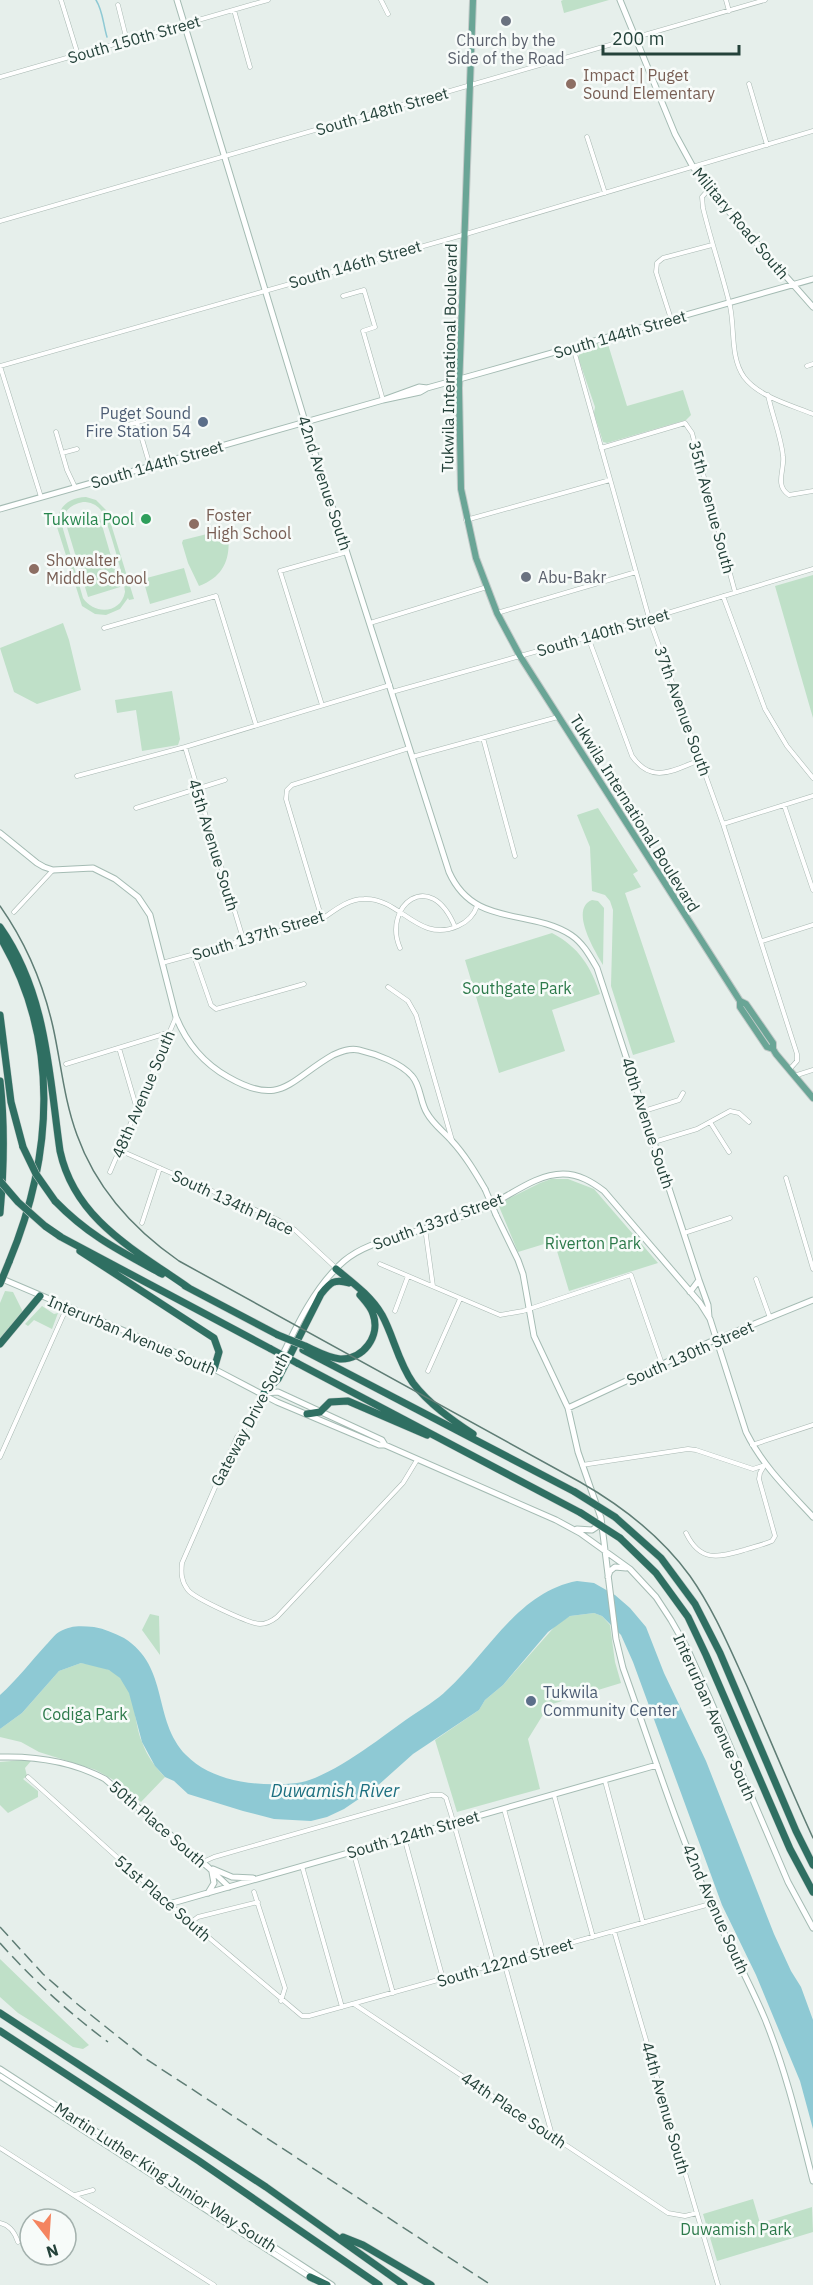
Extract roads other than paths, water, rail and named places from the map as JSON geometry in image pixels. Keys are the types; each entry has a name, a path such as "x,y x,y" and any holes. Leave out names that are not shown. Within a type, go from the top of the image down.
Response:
{"highway":[{"path":"0,927 22,965 42,1025 51,1069 63,1167 75,1191 88,1212 108,1230 189,1288"},
{"path":"0,937 18,974 37,1031 44,1085 40,1163 21,1233 0,1284"},
{"path":"0,1015 10,1102 23,1147 36,1174 55,1201 77,1223 100,1240 575,1492 615,1517 661,1558 695,1604 716,1645 796,1831 813,1864"},
{"path":"0,1082 4,1142 0,1213"},
{"path":"0,1181 18,1202 45,1226 109,1271 214,1338 219,1352 214,1369"},
{"path":"59,1236 481,1459 581,1513 620,1538 656,1573 688,1617 790,1849 813,1892"},
{"path":"304,1348 340,1359 358,1354 369,1344 375,1333 374,1315 364,1300 336,1269"},
{"path":"336,1269 376,1307 404,1367 422,1393 449,1417 506,1456"},
{"path":"264,1393 278,1379 321,1294 333,1281 349,1283"},
{"path":"0,1344 40,1296"},
{"path":"307,1414 320,1412 330,1402 348,1401 481,1459"},
{"path":"796,1831 813,1856"},
{"path":"0,2013 266,2187 404,2285"},
{"path":"0,2031 199,2161 379,2285"},
{"path":"332,2233 363,2245 431,2285"},
{"path":"310,2277 327,2285"}],"main road":[{"name":"Tukwila International Boulevard","path":"473,0 459,456 466,520 476,558 496,613 558,717 740,1001 746,1004 773,1043 773,1049 788,1070 813,1098"}],"street":[{"path":"61,0 78,55"},
{"name":"42nd Avenue South","path":"177,0 305,422 453,881 477,906 526,921"},
{"name":"South 150th Street","path":"0,77 268,0"},
{"path":"381,0 388,14"},
{"name":"Military Road South","path":"621,0 675,134 693,167 709,189 813,307"},
{"path":"726,0 729,11"},
{"name":"South 148th Street","path":"0,221 765,0"},
{"path":"118,5 127,41"},
{"path":"234,10 250,67"},
{"path":"749,84 767,145"},
{"name":"South 146th Street","path":"0,366 265,289 466,234 813,131"},
{"path":"587,137 604,193"},
{"path":"709,189 702,197 702,201 729,304 735,353 740,368 749,383 768,395 813,414"},
{"path":"671,320 656,272 657,263 663,258 712,245"},
{"name":"South 144th Street","path":"0,509 382,400 419,387 427,388 460,379 813,279"},
{"path":"343,296 364,290 375,327 363,331 382,400"},
{"name":"37th Avenue South","path":"573,347 649,618 723,824 798,1058 788,1070"},
{"path":"807,366 813,364"},
{"path":"0,366 40,497"},
{"path":"768,395 783,457 780,478 785,493 789,495 813,490"},
{"path":"121,427 152,418"},
{"path":"137,423 150,466"},
{"name":"35th Avenue South","path":"601,448 685,423 692,433 735,592"},
{"path":"56,432 75,487"},
{"path":"62,453 78,449"},
{"path":"466,520 609,480"},
{"path":"322,705 280,571 347,552"},
{"name":"South 140th Street","path":"392,692 588,637 813,569"},
{"path":"496,613 636,572"},
{"path":"370,623 487,587"},
{"path":"104,628 216,596 256,725"},
{"path":"723,596 765,710 787,746 813,778"},
{"path":"588,637 632,756 643,768 651,772 665,773 700,760"},
{"path":"77,776 185,747 390,685"},
{"path":"412,758 558,717"},
{"path":"483,738 515,856"},
{"name":"45th Avenue South","path":"185,747 244,942"},
{"path":"322,919 287,805 286,793 292,785 409,748"},
{"path":"136,808 225,780"},
{"path":"723,824 813,796"},
{"path":"784,805 813,890"},
{"path":"0,833 37,863 53,870 93,868 115,879 138,897 150,915 176,1017 195,1051 212,1067 241,1085 263,1091 274,1091 290,1085 326,1059 344,1050 361,1050 382,1058 412,1075 428,1115 452,1141 485,1189 520,1267 537,1343 568,1408 582,1465 600,1514 608,1579"},
{"path":"14,912 53,870"},
{"path":"400,948 395,930 400,913 417,895 427,895 440,904 455,927 469,919 477,906"},
{"name":"South 137th Street","path":"162,963 322,919 345,904 363,898 378,901 422,926 437,931 455,927"},
{"name":"40th Avenue South","path":"526,921 553,927 570,934 588,954 604,984 708,1305 710,1319 746,1432 765,1465 813,1517"},
{"path":"762,941 813,925"},
{"path":"194,956 211,1005 216,1009 304,984"},
{"path":"388,987 408,1001 416,1015 452,1141"},
{"name":"48th Avenue South","path":"110,1172 176,1017"},
{"path":"66,1064 168,1033"},
{"path":"119,1048 136,1107"},
{"path":"794,1076 813,1070"},
{"path":"644,1111 679,1100 682,1093"},
{"path":"654,1142 697,1129 723,1113 734,1111 744,1115 749,1122"},
{"path":"710,1122 729,1152"},
{"name":"South 134th Place","path":"120,1150 276,1219 295,1230 336,1269"},
{"path":"142,1223 160,1168"},
{"name":"South 133rd Street","path":"336,1269 351,1256 367,1247 484,1208 541,1179 563,1174 587,1179 604,1191 690,1292"},
{"path":"786,1178 813,1269"},
{"path":"684,1233 730,1218"},
{"path":"425,1228 434,1286"},
{"path":"380,1264 500,1315 528,1309 631,1275 662,1364"},
{"name":"Gateway Drive South","path":"336,1269 309,1306 251,1419 237,1437 182,1563 182,1580 191,1594 260,1624 271,1622 403,1483 417,1460"},
{"path":"395,1311 408,1276"},
{"name":"Interurban Avenue South","path":"0,1278 214,1369 264,1393 277,1402 379,1445 385,1445 569,1527 630,1569 656,1598 687,1647 788,1882 813,1928"},
{"path":"756,1279 770,1318"},
{"path":"699,1280 690,1292 710,1319"},
{"path":"428,1371 460,1299"},
{"name":"South 130th Street","path":"568,1408 716,1339 813,1300"},
{"path":"0,1457 67,1307"},
{"name":"Interurban Avenue South","path":"264,1393 278,1392 382,1440 385,1445"},
{"path":"752,1445 813,1425"},
{"path":"582,1465 688,1449 753,1469 765,1465"},
{"path":"686,1533 691,1544 702,1553 714,1557 768,1543 776,1536 759,1479 765,1465"},
{"path":"569,1527 582,1530 595,1529 598,1526 600,1514"},
{"path":"608,1579 610,1571 615,1567 630,1569"},
{"name":"42nd Avenue South","path":"608,1579 616,1639 623,1668 710,1904 754,1994 779,2057 813,2181"},
{"name":"50th Place South","path":"0,1757 36,1758 61,1762 87,1769 105,1779 208,1866 229,1887"},
{"name":"South 124th Street","path":"169,1904 657,1765"},
{"name":"51st Place South","path":"28,1777 190,1923 299,2016"},
{"path":"605,1781 643,1923"},
{"path":"554,1794 593,1937"},
{"path":"208,1866 214,1857 431,1795 442,1795 447,1800 494,1965"},
{"path":"504,1809 543,1950"},
{"path":"404,1837 443,1979"},
{"path":"353,1851 393,1993"},
{"path":"208,1866 226,1875 240,1878 269,1875"},
{"path":"208,1866 214,1883 208,1893"},
{"path":"302,1866 342,2007"},
{"name":"50th Place South","path":"226,1875 229,1887"},
{"path":"254,1892 285,1988 281,2001"},
{"path":"190,1923 198,1917 258,1902"},
{"name":"South 122nd Street","path":"299,2016 309,2016 710,1904"},
{"name":"44th Avenue South","path":"614,1931 718,2285"},
{"path":"504,1962 553,2136"},
{"name":"44th Place South","path":"353,2004 675,2215 697,2213"},
{"name":"Martin Luther King Junior Way South","path":"0,2070 332,2285"},
{"name":"Martin Luther King Junior Way South","path":"0,2076 321,2285"},
{"path":"0,2148 214,2285"},
{"path":"74,2196 93,2190"},
{"path":"2,2223 14,2233 18,2242"}],"water":[{"name":"Duwamish River","path":"577,1581 594,1583 615,1595 646,1627 664,1673 706,1761 774,1934 801,1987 813,2020 813,2129 800,2081 756,1975 722,1905 633,1662 621,1635 602,1616 594,1613 570,1616 548,1632 503,1685 485,1700 479,1710 413,1754 375,1788 344,1809 311,1821 274,1819 243,1811 188,1794 174,1781 165,1777 155,1766 142,1742 129,1693 120,1678 109,1670 81,1663 59,1671 22,1713 0,1729 0,1695 52,1638 68,1628 94,1627 124,1638 138,1650 155,1679 168,1726 175,1741 197,1764 210,1772 238,1781 283,1784 310,1780 355,1756 434,1701 462,1675 521,1611 538,1597 556,1587"}],"waterway":[{"path":"96,0 102,13 107,37"}],"tram line":[{"path":"0,906 26,949 44,995 77,1135 94,1173 118,1206 146,1235 179,1261 580,1482 611,1501 654,1535 679,1561 699,1589 714,1616 813,1838"}],"railway":[{"path":"0,1927 43,1974 146,2059 491,2285"},
{"path":"0,1943 52,1996 108,2042"}],"place":[{"name":"Church by the Side of the Road","path":"506,21"},
{"name":"Impact | Puget Sound Elementary","path":"571,84"},
{"name":"Puget Sound Fire Station 54","path":"203,422"},
{"name":"Tukwila Pool","path":"146,519"},
{"name":"Foster High School","path":"194,524"},
{"name":"Showalter Middle School","path":"34,569"},
{"name":"Abu-Bakr","path":"526,577"},
{"name":"Tukwila Community Center","path":"531,1701"}],"park label":[{"name":"Southgate Park","path":"517,988"},
{"name":"Riverton Park","path":"593,1243"},
{"name":"Codiga Park","path":"85,1714"},
{"name":"Duwamish Park","path":"736,2229"}]}
